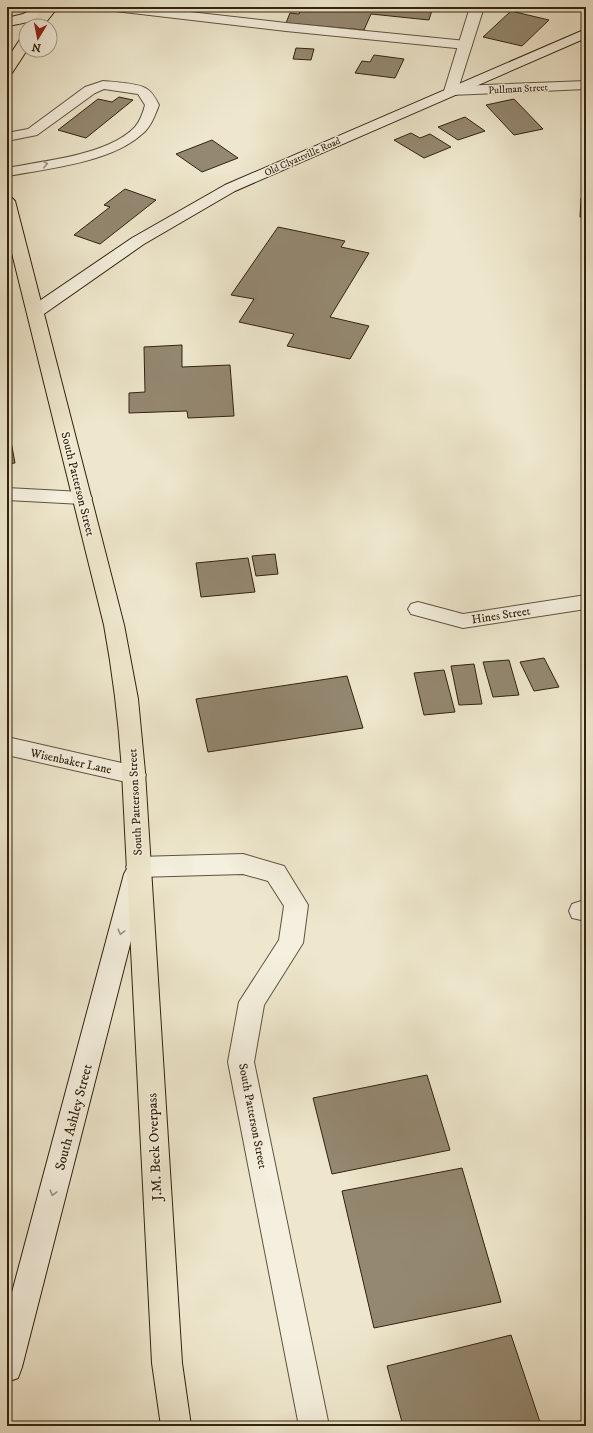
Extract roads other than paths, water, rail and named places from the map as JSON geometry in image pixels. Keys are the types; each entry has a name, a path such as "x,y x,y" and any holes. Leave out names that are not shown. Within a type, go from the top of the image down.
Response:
{"main road":[{"path":"42,18 51,7"},
{"path":"7,70 18,53"},
{"name":"South Patterson Street","path":"7,201 122,660 135,775 138,867"},
{"name":"J.M. Beck Overpass","path":"138,867 167,1363 176,1426"}],"street":[{"path":"7,22 19,20 37,13 47,7"},
{"path":"450,91 477,7"},
{"name":"Old Clyattville Road","path":"35,312 138,241 230,188 586,33"},
{"name":"Pullman Street","path":"450,91 586,85"},
{"path":"7,494 82,498"},
{"name":"Hines Street","path":"418,609 463,621 586,602"},
{"name":"Wisenbaker Lane","path":"7,746 135,775"},
{"name":"South Patterson Street","path":"138,867 243,864 276,873 296,905 291,943 252,1002 241,1062 314,1426"},
{"name":"South Ashley Street","path":"7,1367 138,867"}],"lane":[{"path":"115,7 286,28 466,45"},
{"path":"235,21 241,7"},
{"path":"7,137 32,132 90,90 103,85 124,86 142,91 148,97 152,105 139,130 122,144 82,157 7,172"}]}
